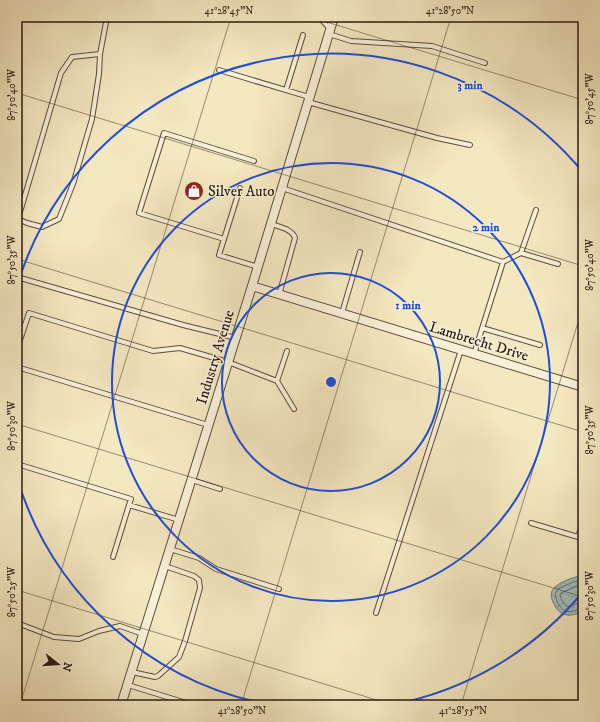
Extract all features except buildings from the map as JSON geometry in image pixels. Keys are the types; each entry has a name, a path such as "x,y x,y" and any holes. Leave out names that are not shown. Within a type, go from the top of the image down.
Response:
{"street":[{"name":"Industry Avenue","path":"121,705 258,267 334,17"},
{"name":"Lambrecht Drive","path":"252,286 583,387"}],"lane":[{"path":"100,54 72,57 61,73 17,220 42,227 58,219 73,184 92,119 99,74 100,54 107,17"},
{"path":"319,17 330,32 351,41 432,46 485,63"},
{"path":"286,90 303,35"},
{"path":"219,70 437,138 470,145"},
{"path":"224,238 139,214 164,133 254,161"},
{"path":"240,188 220,255 258,267"},
{"path":"282,188 503,262 522,253 558,264"},
{"path":"522,253 536,210"},
{"path":"271,224 286,229 294,234 295,238 279,294"},
{"path":"342,314 360,252"},
{"path":"474,354 503,262"},
{"path":"17,277 183,325 236,338"},
{"path":"17,349 29,313 153,351 180,348 228,362 277,381 294,409"},
{"path":"482,328 540,345"},
{"path":"376,613 461,350"},
{"path":"277,381 287,351"},
{"path":"17,366 208,426"},
{"path":"17,464 131,499 113,557"},
{"path":"192,480 220,489"},
{"path":"129,505 179,520"},
{"path":"531,523 578,537 583,522"},
{"path":"170,549 199,558 216,569 279,589"},
{"path":"132,672 155,677 158,676 179,657 185,641 200,588 199,580 194,576 165,566"},
{"path":"17,623 54,637 79,639 98,631 120,626 144,634"},
{"path":"128,685 193,705"}],"water":[{"path":"579,576 583,576 583,611 574,615 565,615 558,611 555,607 551,593 559,584"}],"place":[{"name":"Silver Auto","path":"194,191"}]}
